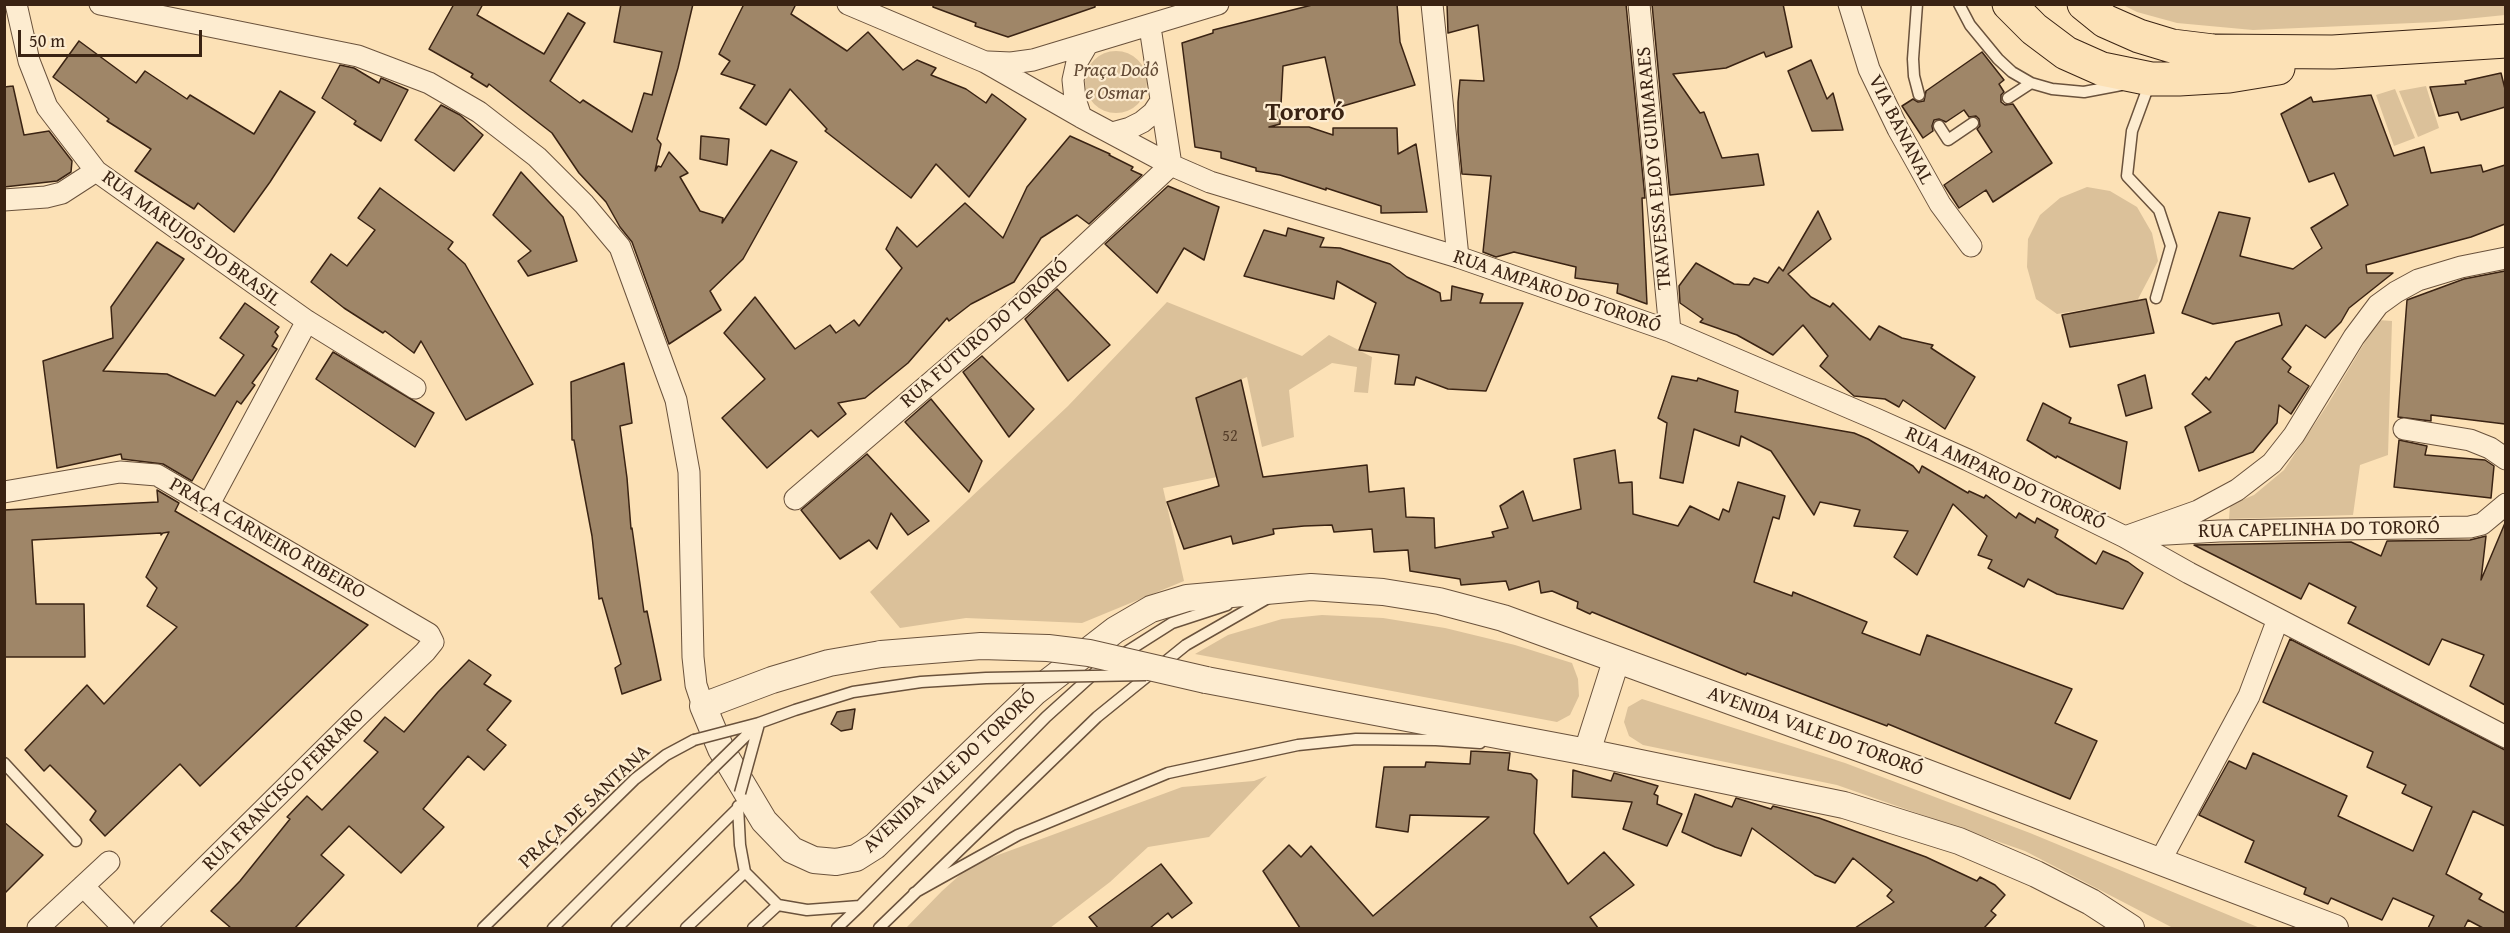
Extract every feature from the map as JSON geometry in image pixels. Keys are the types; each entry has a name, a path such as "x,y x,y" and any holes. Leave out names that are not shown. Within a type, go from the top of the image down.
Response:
{"main road":[{"path":"2009,4 2034,29 2066,53 2102,69 2151,79 2179,80 2229,76 2278,68 2333,52"},
{"path":"2084,4 2105,21 2139,36 2172,46 2213,51 2333,52 2505,40"}],"street":[{"name":"RUA MARUJOS DO BRASIL","path":"16,4 29,61 47,107 96,171 307,321 415,388"},
{"path":"100,4 358,56 429,83 479,112 537,157 584,204 620,247 676,400 689,472 693,657 696,685 703,706"},
{"name":"RUA AMPARO DO TORORÓ","path":"848,4 985,62 1081,117 1171,165 1210,182 1458,257 1670,331 1958,455 2125,537 2505,737"},
{"path":"985,62 1011,63 1033,60 1150,27 1218,4"},
{"path":"1432,4 1458,257"},
{"name":"TRAVESSA ELOY GUIMARAES","path":"1639,4 1670,331"},
{"name":"VIA BANANAL","path":"1849,4 1869,69 1898,129 1940,204 1971,246"},
{"path":"1150,27 1171,165"},
{"path":"1081,117 1075,99 1073,80 1077,62 1087,45"},
{"path":"1112,133 1142,122 1153,113 1161,100"},
{"name":"RUA FUTURO DO TORORÓ","path":"795,500 1020,306 1171,165"},
{"path":"4,201 62,193 96,171"},
{"name":"RUA AMPARO DO TORORÓ","path":"2125,537 2198,511 2237,490 2272,463 2294,435 2354,337 2378,305 2418,280 2461,267 2505,258"},
{"path":"209,504 307,321"},
{"path":"2403,429 2470,440 2490,448 2505,459"},
{"name":"PRAÇA CARNEIRO RIBEIRO","path":"4,492 120,472 157,475 429,634 433,642 425,652"},
{"name":"RUA CAPELINHA DO TORORÓ","path":"2125,537 2219,531 2470,526 2482,524 2505,504"},
{"name":"AVENIDA VALE DO TORORÓ","path":"2131,928 2091,902 2036,874 1959,841 1844,805 1587,752 1206,680 1089,653 1048,648 981,646 881,654 829,663 772,680 703,706 722,749 764,821 792,850 814,860 836,862 856,858 875,846 1035,692 1115,630 1152,609 1186,598 1311,587 1348,589 1439,601 1503,618 1922,771 2332,928"},
{"path":"2159,863 2249,696 2278,619"},
{"name":"RUA FRANCISCO FERRARO","path":"144,928 425,652"},
{"path":"1587,752 1616,661"},
{"path":"38,928 109,862"},
{"path":"83,886 124,928"}],"lane":[{"path":"1917,4 1913,59 1914,76 1919,95"},
{"path":"1959,4 1970,25 1998,59 2012,72 2031,82 2052,89 2084,92 2151,79"},
{"path":"2151,79 2132,131 2127,176 2159,210 2171,246 2156,298"},
{"path":"2008,98 2031,82"},
{"path":"1939,126 1948,140 1973,123"},
{"path":"837,928 1046,717 1098,670 1172,624 1204,611 1282,589"},
{"name":"AVENIDA VALE DO TORORÓ","path":"879,928 1097,717 1142,678 1186,645 1282,589"},
{"name":"PRAÇA DE SANTANA","path":"483,928 635,779 666,755 694,740 759,723 853,693 921,682 986,678 1179,674"},
{"path":"759,723 738,808 745,872 778,905 807,910 860,906"},
{"path":"553,928 759,723"},
{"name":"AVENIDA VALE DO TORORÓ","path":"914,893 1018,835 1098,800 1168,773 1250,753 1356,739 1436,740 1587,752"},
{"path":"4,763 76,841"},
{"path":"617,928 738,808"},
{"path":"687,928 745,872"},
{"path":"753,928 778,905"}],"green space":[{"path":"2505,4 2505,15 2436,22 2253,30 2177,23 2137,12 2123,5"},
{"name":"Praça Dodô e Osmar","path":"1110,51 1122,51 1138,60 1145,70 1147,82 1145,94 1138,104 1122,113 1110,113 1099,108 1090,99 1085,88 1085,76 1090,65 1099,56"},
{"path":"2426,86 2439,128 2418,137 2399,91"},
{"path":"2395,89 2415,138 2394,146 2376,95"},
{"path":"2087,187 2110,191 2137,207 2152,233 2158,261 2137,301 2057,314 2036,299 2027,267 2028,239 2040,215 2060,198"},
{"path":"1167,302 1302,356 1329,335 1372,357 1368,393 1354,392 1357,367 1332,363 1289,390 1294,437 1262,447 1247,377 1196,398 1217,477 1163,488 1184,581 1082,623 966,618 900,628 870,592 1068,406"},
{"path":"2378,320 2392,321 2388,455 2360,465 2353,515 2229,519 2230,505 2254,495 2284,470 2328,404"},
{"path":"1322,615 1383,618 1445,628 1515,645 1572,663 1578,679 1579,696 1570,715 1557,722 1195,654 1228,635 1282,619"},
{"path":"1642,699 1845,763 2030,833 2260,928 2173,928 2025,851 1837,785 1643,745 1629,736 1624,722 1628,707"},
{"path":"1267,776 1209,837 1148,847 1110,882 1050,928 906,928 971,865 1182,787 1254,781"}],"building":[{"path":"454,4 483,4 477,15 544,54 568,13 585,23 550,81 580,103 583,100 632,132 644,93 652,95 662,52 614,42 621,4 693,4 678,68 657,139 661,144 655,171 658,166 661,167 669,152 688,173 680,177 700,211 723,218 722,223 771,150 797,162 743,259 710,291 721,310 669,344 632,242 620,227 606,202 579,173 552,133 489,84 487,87 471,77 473,74 429,49"},
{"path":"744,4 796,4 791,14 847,51 868,32 903,70 917,60 936,68 931,75 966,89 986,103 992,94 1026,119 969,197 936,164 911,198 825,131 827,129 790,89 766,125 740,108 755,85 721,74 730,61 719,54"},
{"path":"933,4 1095,4 1095,7 1008,37 975,26 976,23 933,7"},
{"path":"1316,4 1397,4 1400,42 1415,85 1336,108 1325,57 1283,66 1280,124 1269,127 1309,127 1333,135 1333,128 1397,128 1398,154 1416,144 1427,212 1381,213 1381,206 1280,175 1256,171 1256,168 1221,158 1221,152 1195,147 1182,43 1213,33 1213,30"},
{"path":"1447,4 1626,4 1645,198 1642,198 1647,304 1617,293 1618,284 1575,278 1576,267 1514,252 1496,257 1483,252 1491,176 1462,174 1458,132 1460,80 1484,81 1478,25 1448,33"},
{"path":"1652,4 1783,4 1792,47 1766,57 1764,52 1726,68 1673,74 1700,113 1704,112 1722,158 1758,154 1764,185 1670,195"},
{"path":"79,41 136,83 145,71 187,99 190,95 254,134 280,91 315,112 270,182 234,232 198,203 194,209 135,171 151,149 107,121 109,119 53,77"},
{"path":"1982,52 2004,80 1999,84 2004,92 2001,95 2001,102 2005,105 2013,104 2052,163 1993,202 1986,190 1959,208 1944,185 1992,152 1977,129 1980,126 1979,119 1976,116 1969,117 1964,110 1946,122 1939,119 1934,120 1933,131 1923,138 1902,106 1913,99 1918,102 1924,101 1926,91"},
{"path":"1811,60 1827,99 1833,93 1843,130 1812,131 1788,71"},
{"path":"340,65 354,68 379,83 381,78 408,90 381,141 354,124 356,121 322,98"},
{"path":"2501,73 2505,89 2505,107 2461,120 2458,112 2439,116 2430,87 2466,84 2465,81"},
{"path":"13,86 24,135 49,131 72,161 71,172 57,181 4,187 4,87"},
{"path":"2371,95 2394,156 2424,147 2431,173 2481,165 2483,172 2505,165 2505,224 2471,237 2366,265 2367,273 2393,273 2349,308 2341,322 2325,338 2306,325 2282,359 2291,367 2288,372 2309,386 2291,414 2279,405 2277,423 2253,452 2199,471 2185,427 2211,412 2192,394 2206,377 2209,380 2236,342 2282,325 2279,313 2213,324 2182,313 2219,212 2250,218 2240,256 2293,269 2322,248 2311,228 2348,205 2334,173 2309,182 2281,114 2311,97 2313,102"},
{"path":"441,105 460,115 483,135 454,171 415,140"},
{"path":"701,136 729,139 727,165 700,159"},
{"path":"1070,136 1110,154 1133,167 1131,170 1142,175 1089,224 1077,215 1041,238 1014,282 971,304 949,321 947,318 908,363 865,398 838,403 846,414 818,437 811,430 767,468 722,418 765,379 724,333 755,297 795,349 830,325 836,333 854,320 859,326 902,268 886,249 897,227 917,247 965,203 1003,238 1027,187"},
{"path":"521,172 563,217 577,261 528,276 518,261 531,251 493,215"},
{"path":"1168,186 1219,207 1204,260 1184,248 1157,293 1105,244"},
{"path":"380,188 453,242 448,249 465,264 533,384 466,420 421,341 414,353 385,331 383,333 344,308 311,282 331,254 347,266 375,230 358,218"},
{"path":"1818,211 1831,239 1788,274 1811,297 1830,307 1833,303 1870,340 1879,326 1902,338 1933,345 1931,348 1975,377 1945,429 1903,400 1899,407 1885,399 1854,396 1820,366 1828,356 1803,325 1773,355 1737,335 1700,322 1703,319 1680,303 1679,286 1696,263 1734,284 1749,285 1754,278 1768,283 1779,267 1783,271"},
{"path":"1288,228 1324,238 1320,247 1340,248 1390,264 1407,277 1440,293 1441,301 1451,300 1452,286 1483,294 1480,303 1523,303 1486,391 1448,389 1416,377 1414,385 1395,384 1399,355 1359,350 1376,303 1337,281 1334,299 1244,276 1264,230 1286,236"},
{"path":"157,242 184,259 103,371 167,374 215,396 244,355 220,338 245,303 279,327 275,332 278,336 272,346 277,349 252,383 255,385 241,404 237,401 192,481 163,464 122,459 121,454 57,468 43,361 113,338 111,307"},
{"path":"2505,271 2505,424 2431,415 2431,421 2398,417 2407,300 2464,279"},
{"path":"1057,289 1110,345 1068,381 1025,319"},
{"path":"2146,299 2154,333 2070,347 2062,315"},
{"path":"333,352 434,413 415,447 316,379"},
{"path":"982,356 1034,409 1009,437 963,372"},
{"path":"624,363 632,423 620,426 631,529 644,612 647,611 661,680 622,694 615,668 621,664 602,598 599,599 592,536 574,440 572,440 571,382"},
{"path":"2145,375 2152,408 2126,416 2118,385"},
{"path":"1672,376 1697,381 1698,378 1738,391 1735,412 1854,433 1913,466 1919,473 1922,466 1968,493 1969,491 1984,498 1986,495 2016,518 2019,513 2035,523 2037,518 2058,530 2055,537 2096,564 2103,551 2128,562 2143,573 2123,609 2057,594 2028,579 2024,587 1988,568 1992,560 1978,555 1987,536 1953,504 1917,575 1894,557 1908,531 1854,526 1860,510 1820,502 1814,515 1771,451 1741,436 1739,446 1694,429 1683,483 1660,478 1667,423 1658,418"},
{"path":"1241,380 1263,477 1367,465 1369,492 1404,488 1406,517 1434,518 1435,548 1494,537 1492,532 1508,528 1500,506 1523,491 1533,521 1581,509 1574,459 1615,450 1619,483 1632,482 1633,514 1678,526 1690,506 1719,520 1723,509 1729,512 1738,482 1785,496 1779,519 1773,517 1754,582 1792,596 1793,592 1867,622 1862,633 1920,655 1927,635 2072,689 2055,723 2097,741 2070,799 1888,724 1887,726 1747,673 1746,675 1592,612 1590,614 1577,608 1578,602 1552,591 1541,593 1539,581 1509,590 1506,581 1461,585 1460,579 1410,571 1408,550 1374,552 1372,529 1334,532 1332,525 1273,529 1274,534 1233,544 1231,536 1184,549 1167,502 1219,486 1196,398"},
{"path":"931,399 982,461 969,492 905,422"},
{"path":"2043,403 2071,418 2069,423 2127,442 2120,489 2057,456 2056,458 2027,440"},
{"path":"2399,440 2427,446 2425,455 2485,460 2494,466 2491,498 2394,487"},
{"path":"867,454 929,521 908,535 891,513 877,549 869,540 840,559 801,510"},
{"path":"157,490 179,503 175,511 368,625 200,786 180,764 105,836 90,820 96,811 50,765 44,771 25,750 87,685 104,704 177,627 147,606 157,588 146,577 169,532 161,535 161,533 32,540 36,604 84,604 85,657 4,657 4,510 158,502"},
{"path":"2505,523 2505,705 2470,686 2484,655 2442,639 2429,665 2348,623 2356,607 2309,583 2301,599 2194,545 2351,542 2381,556 2387,541 2470,540 2486,536 2481,580"},
{"path":"2290,639 2505,750 2505,826 2473,811 2446,874 2482,894 2479,899 2505,913 2505,928 2483,928 2468,920 2464,928 2428,928 2434,916 2393,898 2382,920 2331,898 2328,904 2304,894 2306,888 2245,862 2254,841 2199,815 2229,761 2246,769 2253,753 2347,796 2338,816 2413,851 2432,807 2402,793 2406,785 2367,767 2373,752 2263,702"},
{"path":"469,660 491,675 484,684 511,701 487,730 506,745 484,770 468,756 423,809 444,827 401,873 349,826 321,855 344,875 295,928 231,928 211,911 240,881 290,819 287,817 307,796 322,810 378,752 364,741 385,717 404,732"},
{"path":"855,709 852,729 841,731 831,724 837,712"},
{"path":"1471,751 1510,753 1508,770 1531,774 1537,780 1534,833 1568,884 1604,852 1634,885 1590,917 1598,928 1300,928 1263,871 1289,845 1301,857 1311,846 1373,916 1489,817 1410,815 1408,832 1376,827 1384,767 1425,767 1426,762 1470,764"},
{"path":"1573,770 1611,781 1614,773 1658,786 1654,794 1658,796 1657,804 1682,814 1667,846 1623,829 1632,802 1572,797"},
{"path":"1695,794 1732,807 1736,798 1771,809 1773,806 1819,818 1926,857 1977,881 1980,877 1995,885 2005,895 1991,911 1996,915 1984,928 1855,928 1894,902 1887,896 1892,890 1853,858 1835,883 1815,875 1752,828 1741,856 1682,832"},
{"path":"4,822 43,855 4,894"},
{"path":"1161,864 1192,903 1172,918 1168,913 1150,928 1098,928 1089,917"}],"district":[{"name":"Tororó","path":"1305,113"}]}
